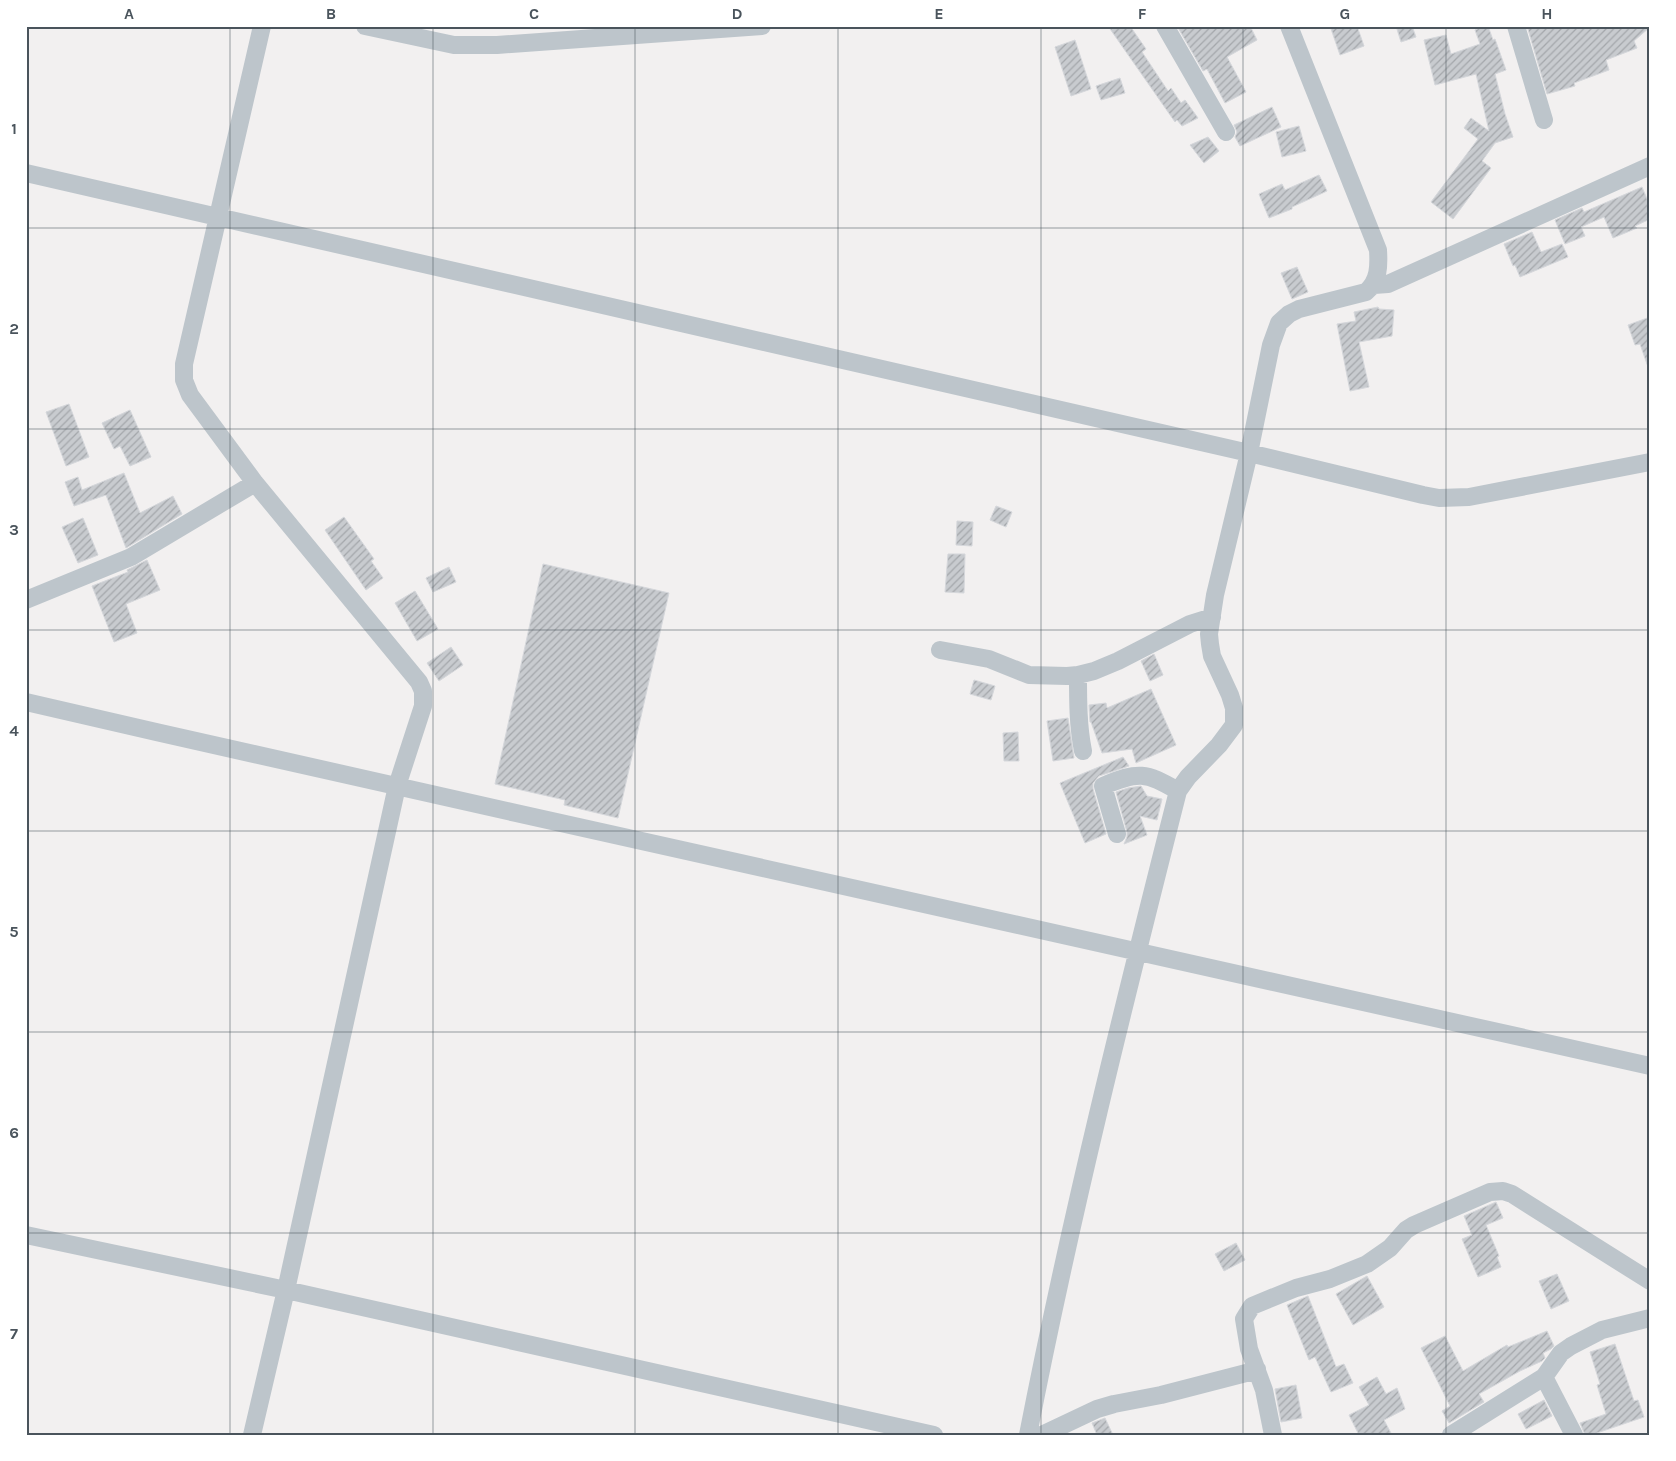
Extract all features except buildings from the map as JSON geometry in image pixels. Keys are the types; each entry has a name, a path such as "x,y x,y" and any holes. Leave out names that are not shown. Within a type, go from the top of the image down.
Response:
{"street":[{"path":"252,1435 286,1290 397,786 423,706 423,691 419,682 255,483 190,396 184,380 184,364 262,26"},
{"path":"365,26 454,45 497,44 762,26"},
{"path":"1165,26 1226,132"},
{"path":"1028,1435 1038,1380 1081,1189 1178,791 1188,777 1219,745 1234,725 1234,708 1212,656 1209,634 1215,595 1249,453 1271,345 1279,323 1289,314 1299,309 1366,292 1374,285 1378,266 1378,250 1289,26"},
{"path":"1516,26 1544,120"},
{"path":"1374,285 1388,284 1650,166"},
{"path":"26,173 1249,453 1423,495 1455,498 1501,492 1650,462"},
{"path":"26,600 131,557 255,483"},
{"path":"940,650 990,659 1030,675 1078,675 1094,671 1190,624 1212,617"},
{"path":"1078,675 1080,736 1083,751"},
{"path":"26,702 217,747 1650,1066"},
{"path":"1117,834 1103,786 1124,778 1146,775 1178,791"},
{"path":"1273,1435 1264,1390 1249,1349 1244,1320 1252,1306 1296,1288 1330,1279 1367,1264 1390,1248 1414,1224 1490,1192 1502,1191 1512,1194 1650,1281"},
{"path":"26,1235 286,1290 934,1435"},
{"path":"1461,1432 1544,1377 1561,1353 1583,1339 1602,1330 1650,1318"},
{"path":"1042,1435 1097,1409 1191,1388 1257,1369"},
{"path":"1544,1377 1574,1435"}]}
